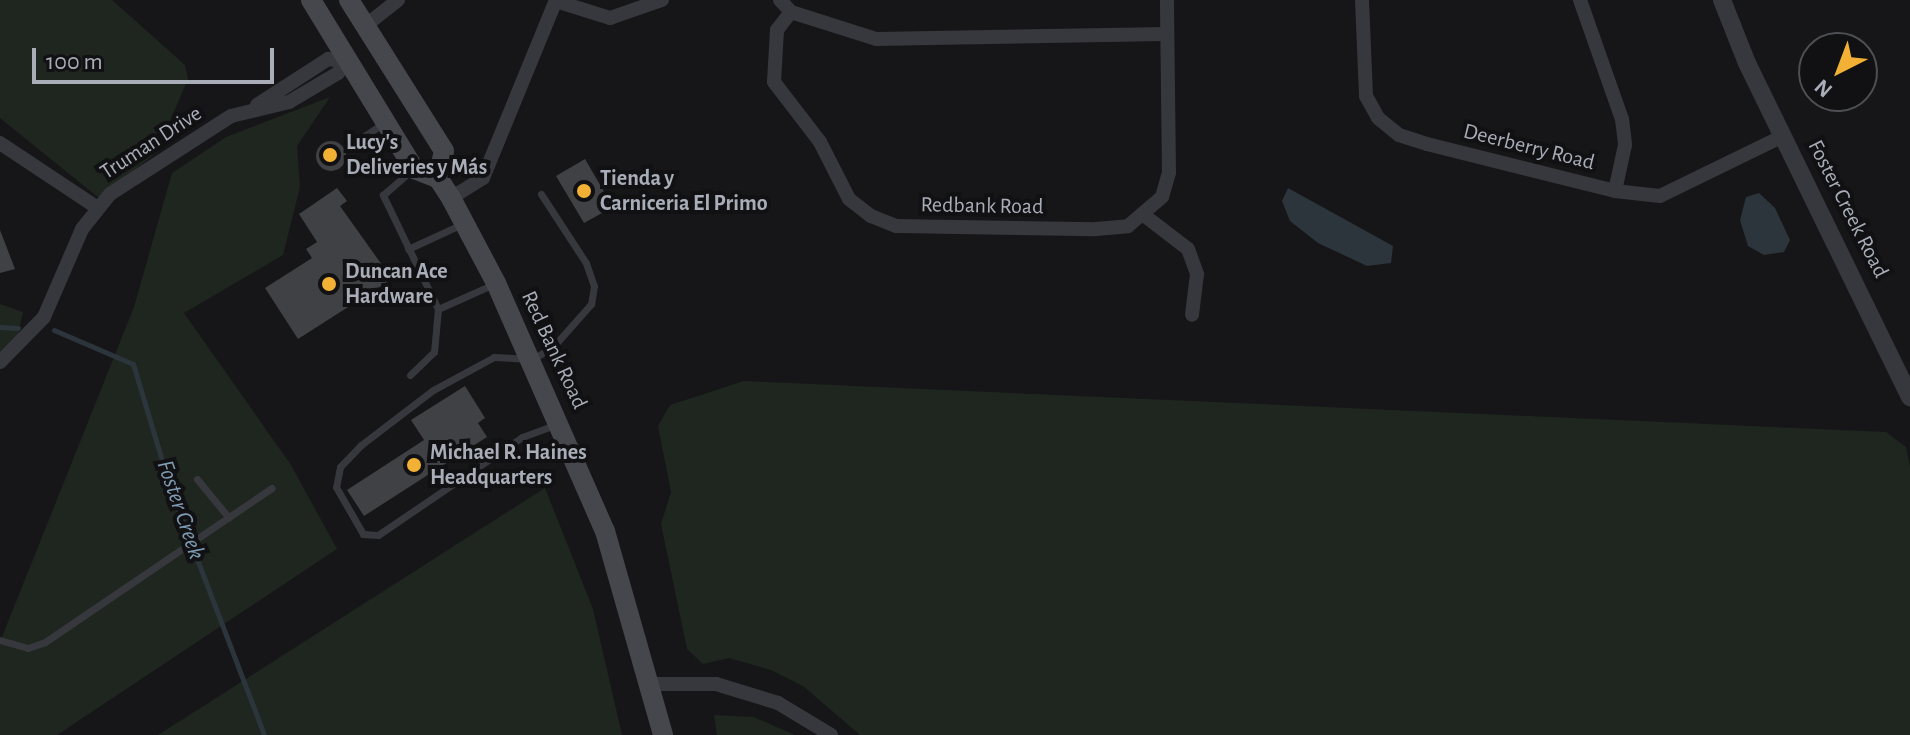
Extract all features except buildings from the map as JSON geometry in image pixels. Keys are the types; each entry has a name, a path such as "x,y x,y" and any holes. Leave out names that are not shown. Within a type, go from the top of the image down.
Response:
{"main road":[{"path":"311,0 414,169 438,178 444,151 349,0"},
{"path":"345,60 388,63"},
{"name":"Red Bank Road","path":"438,178 496,283 562,422 605,531 646,684 663,735"}],"street":[{"path":"365,26 398,0"},
{"path":"451,198 483,178 556,0 610,18 662,0"},
{"path":"780,0 791,12 876,39 1167,34"},
{"path":"1167,0 1169,172 1162,197 1145,216 1188,249 1197,274 1192,315"},
{"name":"Deerberry Road","path":"1362,0 1366,96 1378,118 1399,135 1615,191 1660,196 1783,136"},
{"path":"1580,0 1622,119 1625,145 1615,191"},
{"name":"Foster Creek Road","path":"1722,0 1783,136 1910,397"},
{"name":"Redbank Road","path":"791,12 777,30 771,54 774,82 820,142 849,199 871,216 909,226 1096,229 1128,226 1145,216"},
{"name":"Truman Drive","path":"0,362 44,317 82,229 110,194 328,59 345,60"},
{"path":"0,143 98,208"},
{"path":"646,684 716,684 778,703 831,735"}],"lane":[{"path":"357,141 385,122"},
{"path":"410,375 434,352 438,309 383,195 414,169"},
{"path":"541,194 594,286 591,304 575,324 532,359 494,357 433,390 361,445 340,467 336,487 363,534 378,535 522,437 562,422"},
{"path":"408,249 464,223"},
{"path":"438,309 496,283"},
{"path":"197,479 229,518"},
{"path":"0,640 28,648 45,642 272,488"}],"shaded area":[{"path":"0,0 112,0 185,65 188,79 156,153 99,198 0,118"},
{"path":"330,97 297,146 300,187 283,255 184,313 291,465 337,549 57,735 0,735 0,642 134,307 172,173 226,137"},
{"path":"1288,188 1393,246 1391,263 1367,266 1318,243 1290,221 1282,201"},
{"path":"1759,193 1775,208 1790,240 1784,252 1764,255 1748,246 1740,220 1746,197"},
{"path":"0,304 23,312 18,336 0,352"},
{"path":"744,381 1886,432 1906,447 1910,467 1910,735 860,735 803,686 771,670 729,658 703,664 687,649 661,524 671,492 658,426 670,405"},
{"path":"545,488 593,609 622,735 158,735"},
{"path":"714,715 754,717 795,735 717,735"}],"waterway":[{"name":"Foster Creek","path":"0,327 18,328"},
{"name":"Foster Creek","path":"54,330 133,364 171,491 264,735"}],"place":[{"name":"Lucy's Deliveries y Más","path":"330,155"},
{"name":"Tienda y Carniceria El Primo","path":"584,191"},
{"name":"Duncan Ace Hardware","path":"329,284"},
{"name":"Michael R. Haines Headquarters","path":"414,465"}]}
